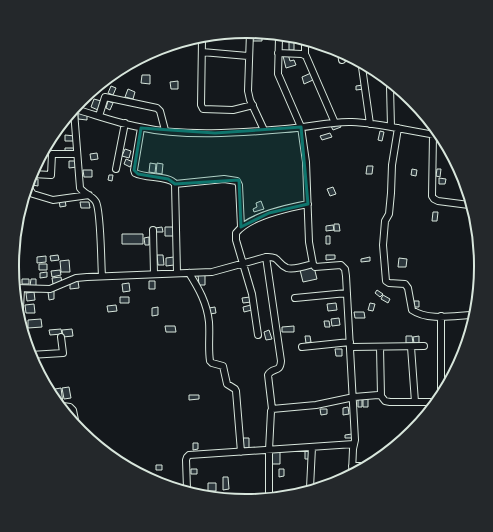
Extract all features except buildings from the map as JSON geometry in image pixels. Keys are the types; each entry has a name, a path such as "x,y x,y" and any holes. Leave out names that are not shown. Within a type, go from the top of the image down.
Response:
{"street":[{"path":"249,38 248,91 264,130"},
{"path":"278,40 278,74 301,127 306,162 309,242 313,264"},
{"path":"202,43 201,105 203,109 233,110 253,106"},
{"path":"305,46 305,54 319,84 333,123"},
{"path":"202,52 248,56"},
{"path":"278,53 305,54"},
{"path":"362,71 370,124"},
{"path":"390,90 395,128 389,214 385,221 383,238 386,282 406,284 412,310 420,315 469,315"},
{"path":"99,116 105,97 157,108 160,111 165,130"},
{"path":"80,111 141,128 165,130 215,133 352,122 432,135"},
{"path":"74,117 80,188 90,195 98,206 102,276"},
{"path":"116,169 125,123"},
{"path":"141,128 134,170 135,173 150,177 168,179 176,184 224,179 238,181 241,227"},
{"path":"434,137 432,196 438,201 465,205"},
{"path":"38,174 51,175 51,155 53,153 77,154"},
{"path":"176,184 177,274"},
{"path":"31,192 33,194 53,200 90,195"},
{"path":"258,336 252,294 236,240 236,233 241,227 269,213 308,204"},
{"path":"153,230 154,274"},
{"path":"20,289 50,289 76,278 212,272 266,257 277,258 283,265 290,269 313,264 315,266 341,265 344,267 346,276 354,398 355,440 352,467"},
{"path":"266,257 281,361 281,367 279,369 272,370 268,375 272,409 269,450 269,492"},
{"path":"189,273 200,291 206,306 209,322 210,360 212,363 223,366 227,384 236,391 241,452"},
{"path":"295,298 347,293"},
{"path":"441,316 441,384"},
{"path":"37,355 62,353 61,336"},
{"path":"302,347 350,345 380,347 424,346"},
{"path":"380,347 381,396 385,401 428,402"},
{"path":"411,347 415,402"},
{"path":"272,409 316,405 378,395 381,396"},
{"path":"187,486 187,456 192,454 354,444"},
{"path":"310,484 312,447"}],"highlighted area":[{"path":"301,127 308,204 269,213 241,227 239,180 175,184 168,179 138,174 134,170 141,128 215,133"}]}
